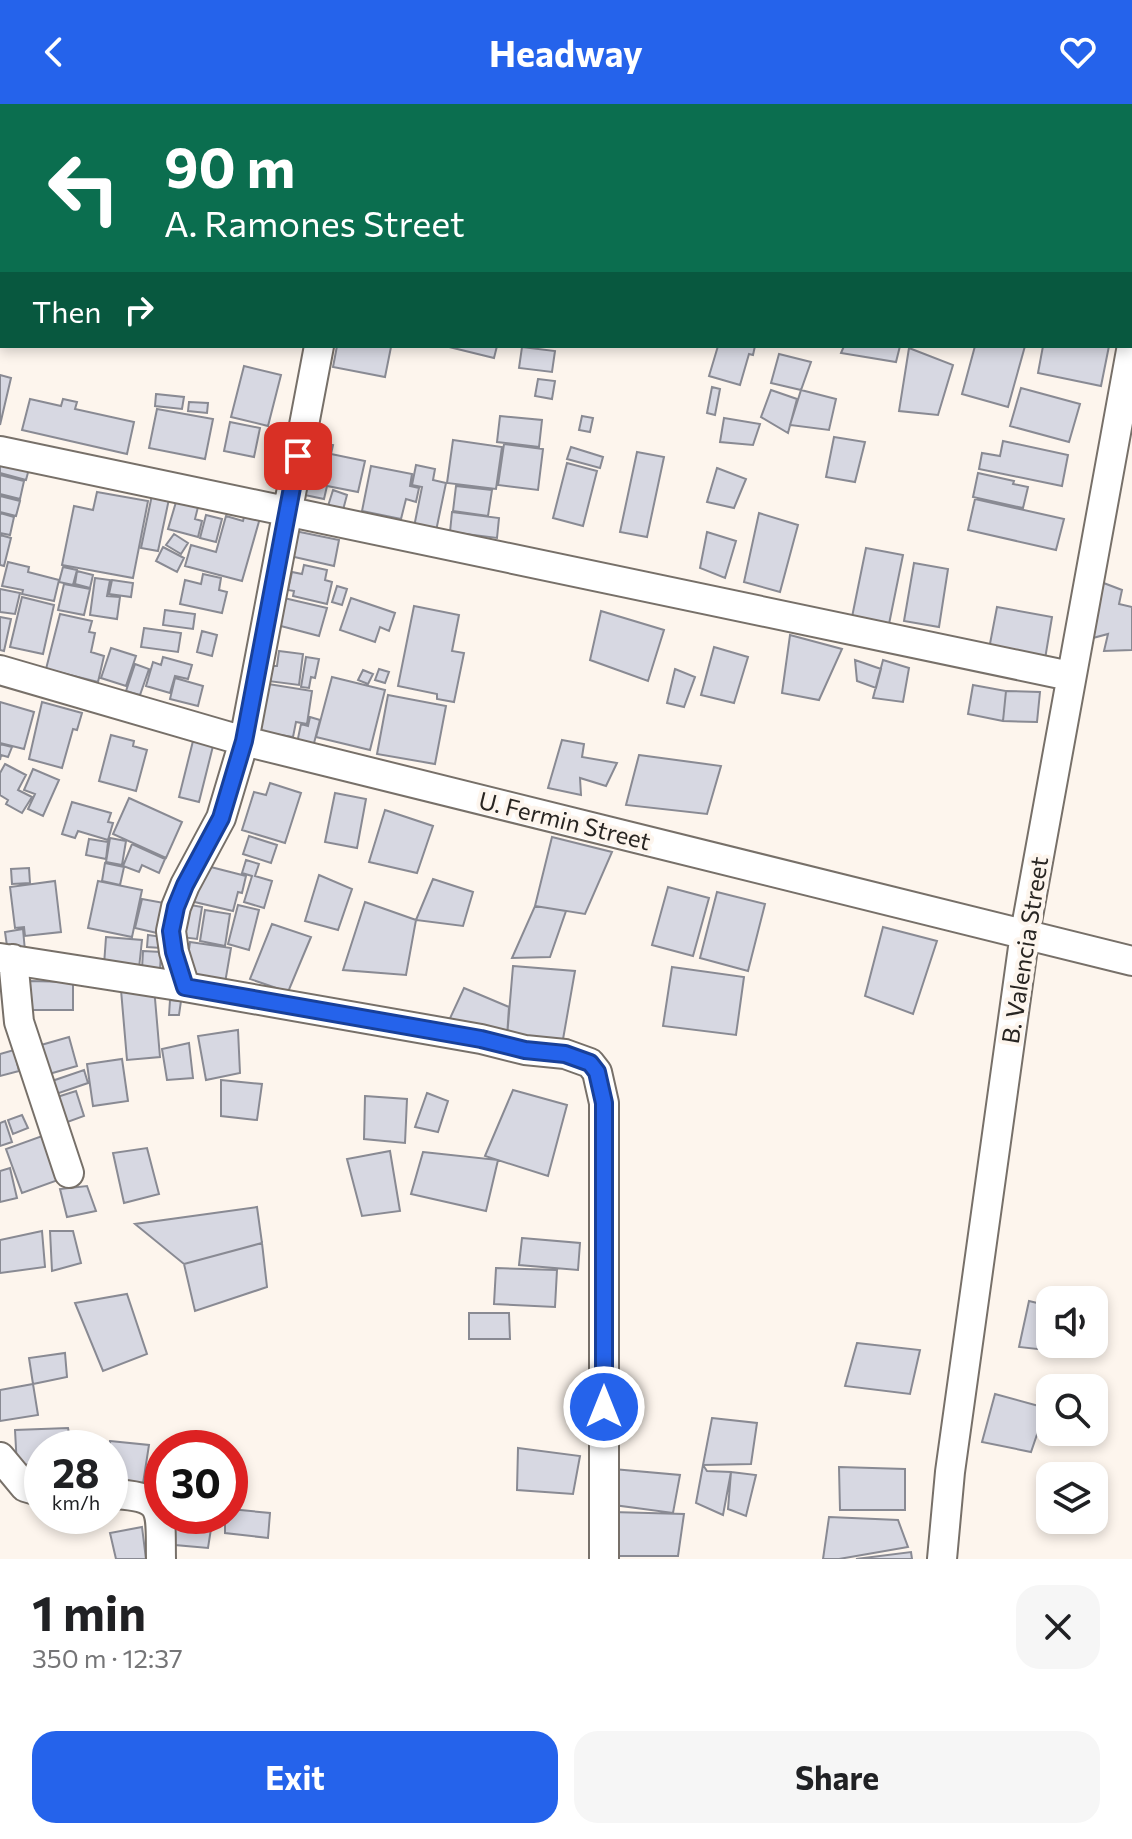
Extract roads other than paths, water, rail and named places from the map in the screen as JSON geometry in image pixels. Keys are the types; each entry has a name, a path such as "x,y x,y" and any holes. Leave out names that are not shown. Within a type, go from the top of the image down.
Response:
{"street":[{"path":"185,987 171,931 176,907 221,818 244,741 319,348"},
{"name":"B. Valencia Street","path":"942,1559 952,1457 1025,933 1131,348"},
{"path":"0,451 1070,676"},
{"name":"U. Fermin Street","path":"0,670 244,741 1132,961"},
{"path":"69,1173 19,1022 7,959 481,1039 525,1050 565,1054 590,1063 597,1072 604,1103 604,1559"},
{"path":"0,1457 24,1486"},
{"path":"128,1495 143,1496 153,1502 158,1511 161,1559"}]}
